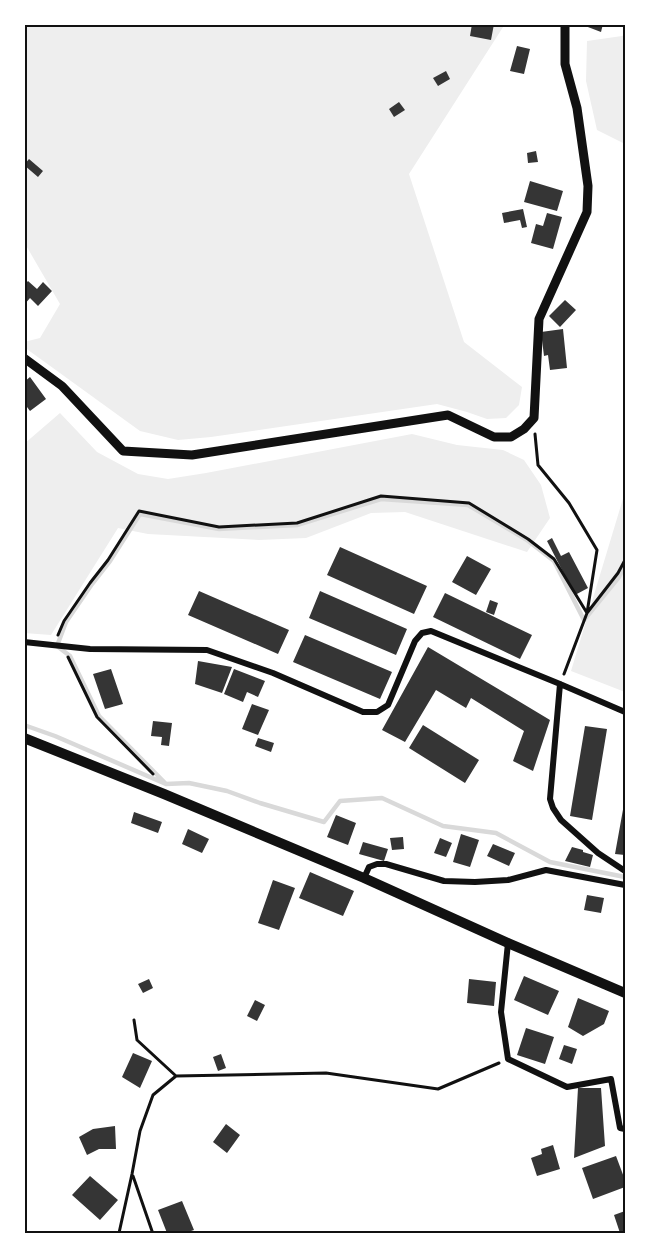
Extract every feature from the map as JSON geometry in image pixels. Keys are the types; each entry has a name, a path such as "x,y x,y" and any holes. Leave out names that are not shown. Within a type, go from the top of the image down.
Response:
{"main road":[{"path":"24,738 364,878 625,993"}],"street":[{"path":"24,358 62,386 123,451 192,455 448,415 494,437 511,437 524,429 534,418 539,320 587,212 588,186 577,108 565,64 566,24"},
{"path":"24,642 90,649 207,650 273,673 363,711 377,712 388,705 415,641 422,633 431,631 625,712"},
{"path":"560,684 550,799 553,808 561,820 598,853 625,871"},
{"path":"364,878 369,867 386,864 444,881 508,880 546,870 625,885"},
{"path":"508,943 501,1012 508,1059 567,1088 611,1079 620,1128 625,1128"}],"path":[{"path":"534,418 538,465 569,503 597,549 587,613 560,684"},
{"path":"57,638 64,621 108,560 139,511 219,527 297,523 381,496 469,503 528,538 554,559 587,613"},
{"path":"587,613 618,573 625,560"},
{"path":"61,652 68,657 97,717 165,786 164,794"},
{"path":"134,1020 136,1040 176,1076"},
{"path":"119,1233 140,1131 153,1095 176,1076 326,1073 438,1089 508,1059"},
{"path":"132,1174 152,1231"}],"shaded area":[{"path":"24,24 505,24 409,174 464,342 522,387 519,405 506,418 487,419 437,404 178,440 140,431 24,347 24,342 40,338 60,304 24,242"},
{"path":"625,34 625,144 597,130 586,81 587,41"},
{"path":"60,413 97,452 138,474 168,479 412,434 457,445 503,450 524,460 541,485 550,518 527,552 405,512 371,513 306,538 259,540 148,534 118,528 51,635 24,633 24,578 27,573 24,553 24,444"},
{"path":"625,492 625,692 571,671"}],"building":[{"path":"472,24 494,24 491,40 470,36"},
{"path":"580,24 603,24 601,32"},
{"path":"517,46 530,49 524,74 510,71"},
{"path":"446,71 450,79 438,86 433,78"},
{"path":"399,102 405,110 394,117 389,109"},
{"path":"536,151 538,162 528,163 527,153"},
{"path":"29,159 43,171 38,177 24,165"},
{"path":"530,181 563,191 557,211 524,202"},
{"path":"523,209 527,227 522,228 520,220 504,223 502,213"},
{"path":"547,213 562,217 553,249 531,243 536,224 543,226"},
{"path":"28,281 37,289 43,282 52,291 38,306 30,298 24,305 24,285"},
{"path":"565,300 576,310 560,327 549,316"},
{"path":"563,329 567,368 550,370 548,355 544,356 541,332"},
{"path":"30,377 46,399 30,411 24,403 24,382"},
{"path":"552,538 561,556 569,552 588,588 575,595 547,541"},
{"path":"340,547 427,586 414,614 327,575"},
{"path":"467,556 491,569 476,595 452,582"},
{"path":"199,591 289,630 278,654 188,615"},
{"path":"320,591 407,629 396,655 309,618"},
{"path":"445,593 532,635 520,659 433,617"},
{"path":"490,600 498,603 494,615 486,612"},
{"path":"305,635 392,672 380,699 293,662"},
{"path":"428,647 550,720 533,771 513,761 524,731 471,698 466,708 436,690 405,742 382,730"},
{"path":"198,661 232,667 222,693 195,684"},
{"path":"111,669 123,704 105,709 93,674"},
{"path":"234,669 265,681 258,697 247,692 243,702 224,694"},
{"path":"252,704 269,710 258,735 242,729"},
{"path":"153,721 172,723 169,746 161,745 162,737 151,736"},
{"path":"423,725 479,760 465,783 409,748"},
{"path":"585,726 607,729 592,820 570,816"},
{"path":"258,738 274,743 271,752 255,746"},
{"path":"625,804 625,855 615,854"},
{"path":"134,812 162,822 158,833 131,823"},
{"path":"336,815 356,823 348,845 327,837"},
{"path":"188,829 209,839 202,853 182,844"},
{"path":"461,834 479,840 470,867 453,862"},
{"path":"403,837 404,849 392,850 390,838"},
{"path":"440,838 452,843 446,857 434,853"},
{"path":"363,842 388,849 384,861 359,854"},
{"path":"493,844 515,853 509,866 487,856"},
{"path":"572,847 593,855 590,867 565,861"},
{"path":"310,872 354,891 343,916 299,898"},
{"path":"273,880 295,888 279,930 258,923"},
{"path":"587,895 604,898 601,913 584,910"},
{"path":"524,976 559,991 548,1015 514,1000"},
{"path":"149,979 153,988 143,993 138,984"},
{"path":"469,979 496,982 494,1006 467,1003"},
{"path":"578,998 609,1011 604,1024 583,1036 568,1027"},
{"path":"255,1000 265,1005 257,1021 247,1016"},
{"path":"526,1028 554,1037 545,1064 517,1055"},
{"path":"564,1045 577,1049 572,1064 559,1059"},
{"path":"133,1053 152,1061 140,1088 122,1077"},
{"path":"221,1054 226,1068 218,1071 213,1057"},
{"path":"578,1088 601,1088 605,1146 574,1158"},
{"path":"226,1124 240,1135 227,1153 213,1142"},
{"path":"115,1126 116,1149 99,1149 87,1155 79,1137 93,1129"},
{"path":"553,1145 560,1169 537,1176 531,1158 542,1154 541,1149"},
{"path":"616,1156 625,1180 625,1187 593,1199 582,1168"},
{"path":"90,1176 118,1200 100,1220 72,1195"},
{"path":"182,1201 194,1230 185,1233 167,1233 158,1210"},
{"path":"625,1211 625,1233 620,1233 614,1215"}],"waterway":[{"path":"166,784 99,716 70,656 57,646 66,622 110,561 140,514 219,529 297,525 381,499 468,505 527,540 554,561 584,620 619,577 625,565"},
{"path":"24,725 166,784 189,783 227,791 324,822 340,801 382,798 443,826 496,833 550,862 625,877"}]}
